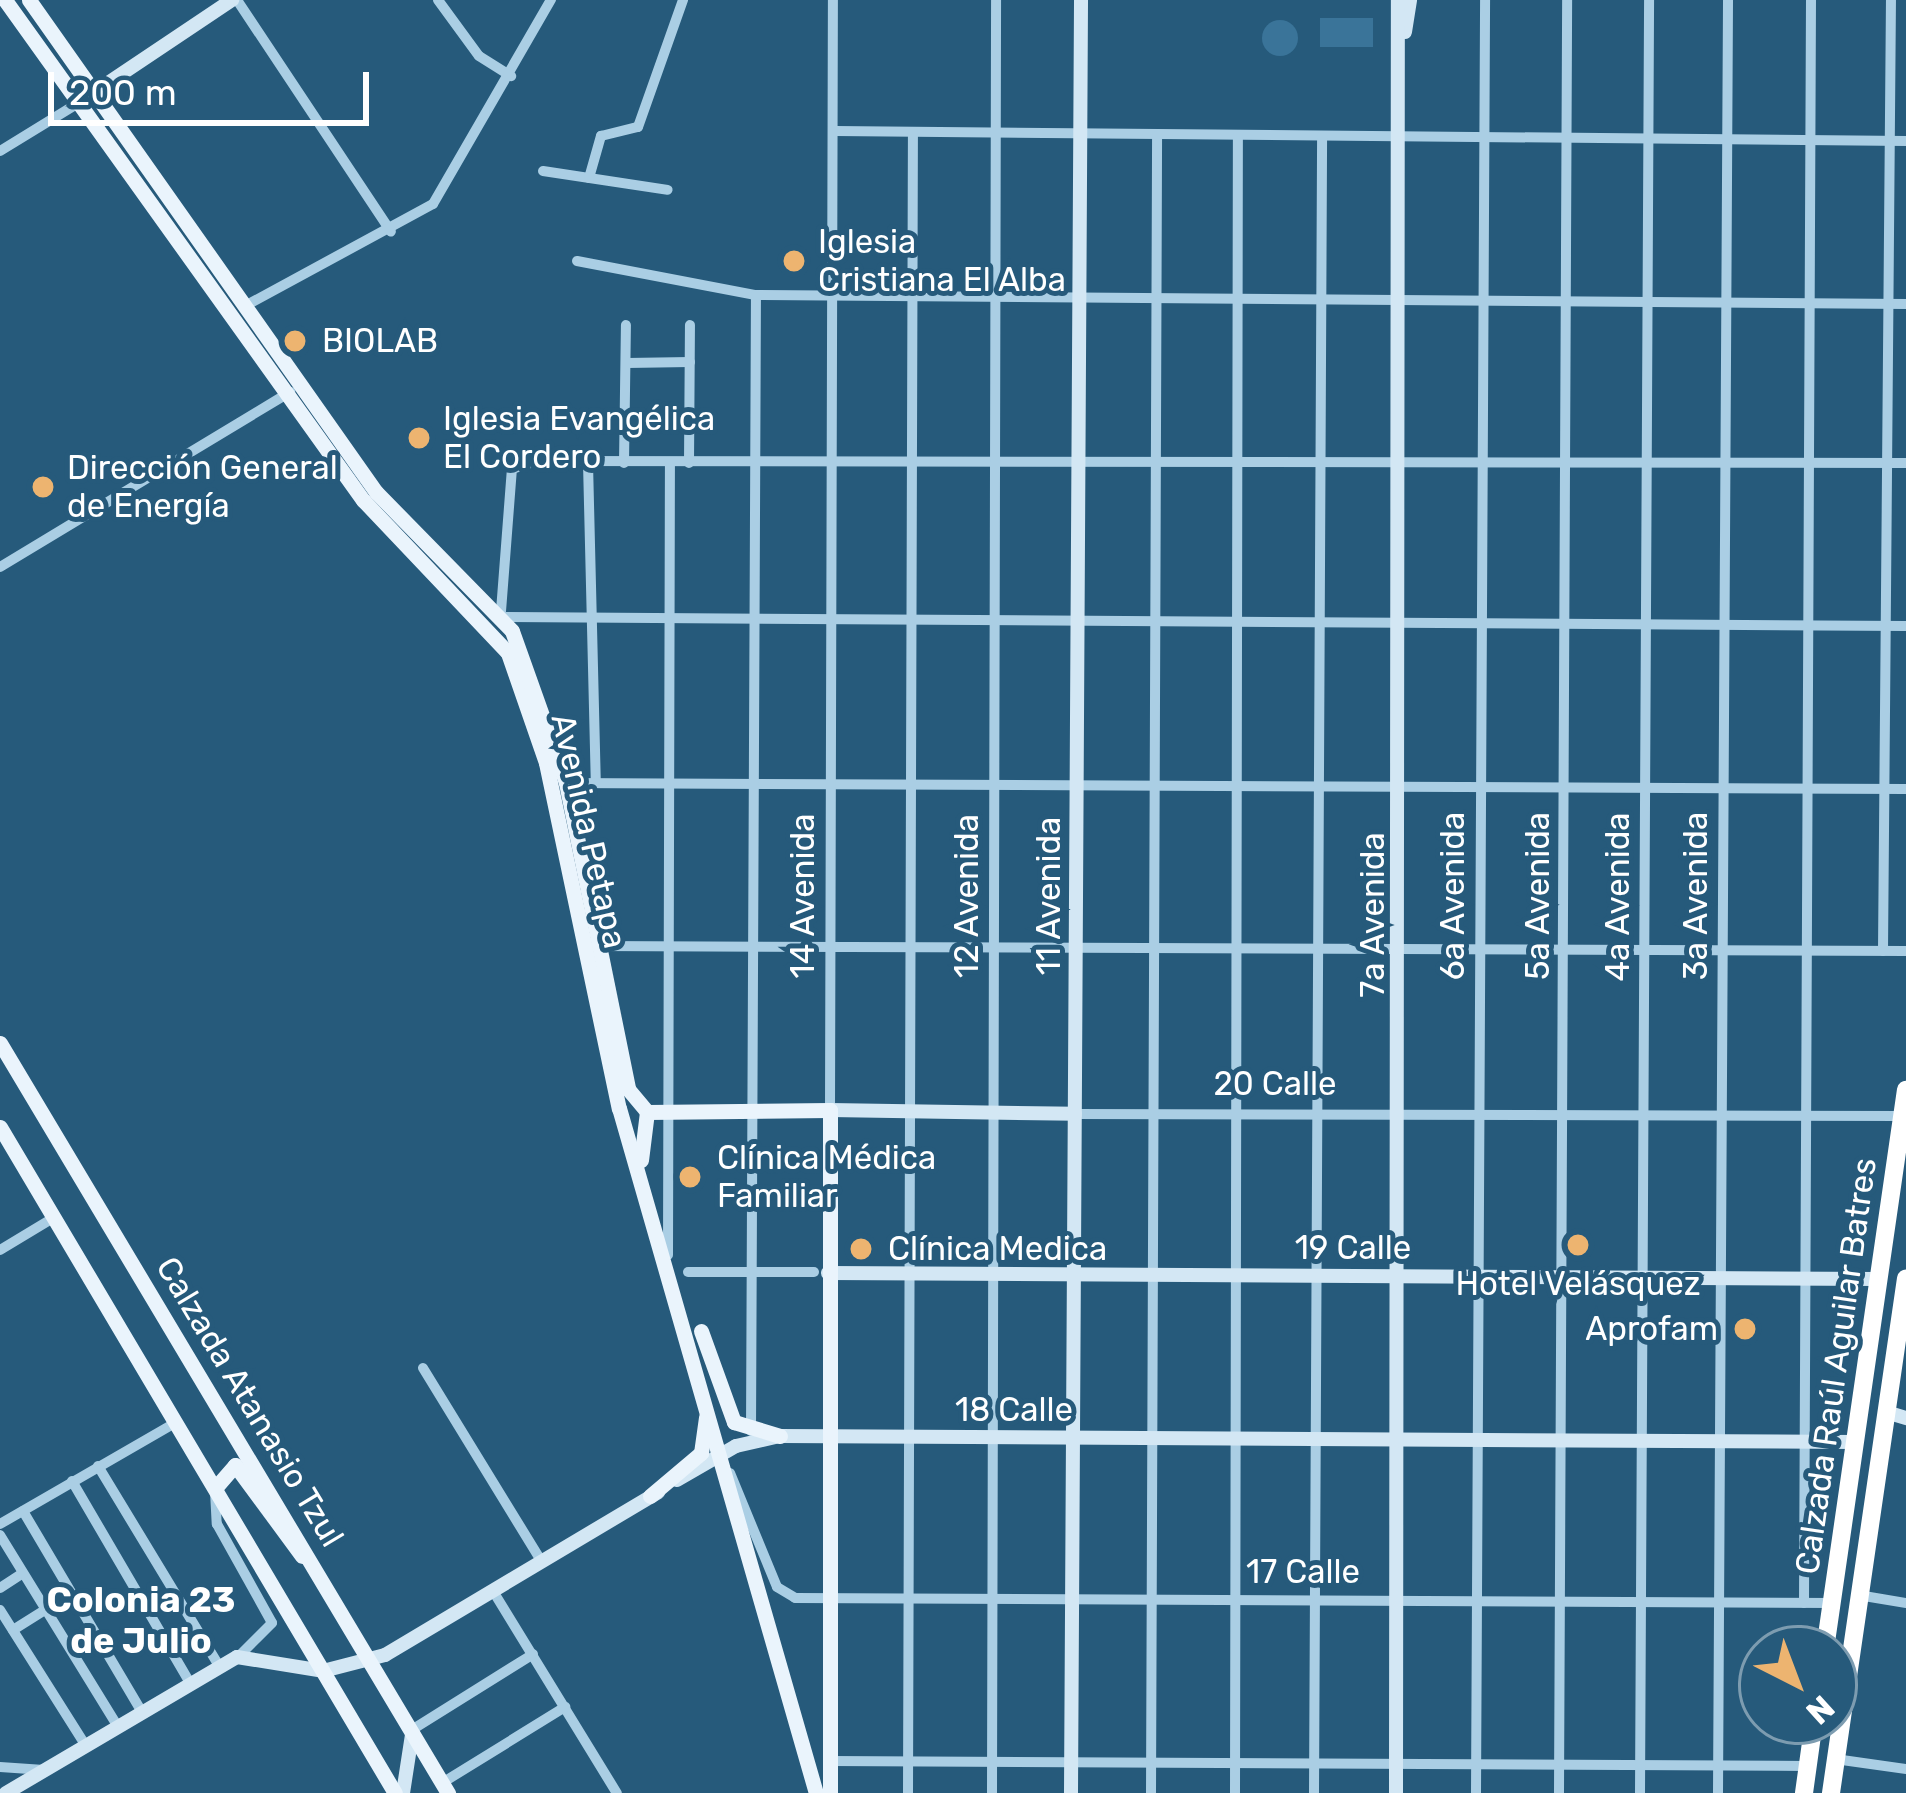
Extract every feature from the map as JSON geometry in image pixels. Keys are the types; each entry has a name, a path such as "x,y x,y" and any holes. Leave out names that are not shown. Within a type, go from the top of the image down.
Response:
{"highway":[{"name":"Calzada Raúl Aguilar Batres","path":"1830,1625 1906,1090"},
{"name":"Calzada Raúl Aguilar Batres","path":"1831,1793 1858,1595 1893,1399 1906,1277"},
{"path":"1804,1793 1810,1745"}],"main road":[{"name":"Avenida Petapa","path":"29,0 245,306 363,500 499,635 546,763 628,1089 647,1112"},
{"name":"Avenida Petapa","path":"6,5 376,492 502,614 566,783 592,945 641,1168 668,1255 682,1276 816,1793"},
{"name":"Calzada Atanasio Tzul","path":"0,1043 445,1788"},
{"name":"20 Calle","path":"647,1112 830,1110"},
{"name":"14 Avenida","path":"830,1110 821,1272 828,1436 830,1793"},
{"path":"641,1168 647,1112"},
{"path":"0,1127 399,1793"},
{"path":"682,1276 727,1411 752,1432 780,1436"},
{"path":"650,1496 710,1435 682,1276"},
{"path":"216,1487 235,1465 313,1566"}],"street":[{"path":"96,91 234,0 391,232"},
{"path":"438,0 479,56 511,76"},
{"path":"245,306 391,232 442,193 551,0"},
{"path":"589,178 601,136 638,127 683,0"},
{"name":"14 Avenida","path":"830,1110 833,0"},
{"name":"12 Avenida","path":"992,1793 996,0"},
{"name":"11 Avenida","path":"1071,1793 1081,0"},
{"name":"7a Avenida","path":"1396,1793 1405,137 1404,37 1398,0"},
{"name":"7a Avenida","path":"1404,37 1410,0"},
{"name":"6a Avenida","path":"1476,1793 1485,0"},
{"name":"5a Avenida","path":"1559,1793 1567,0"},
{"name":"4a Avenida","path":"1640,1793 1652,139 1649,0"},
{"name":"3a Avenida","path":"1718,1793 1728,0"},
{"path":"1804,1603 1810,0"},
{"path":"1883,951 1891,0"},
{"path":"0,151 80,102"},
{"path":"835,131 1906,141"},
{"path":"908,1793 913,132"},
{"path":"1151,1793 1157,136"},
{"path":"1235,1793 1238,136"},
{"path":"1314,1793 1322,136"},
{"path":"543,171 668,190"},
{"path":"578,261 756,295 833,292 1906,304"},
{"path":"752,1432 756,295"},
{"path":"624,463 626,325"},
{"path":"689,463 690,325"},
{"path":"627,364 690,362"},
{"path":"0,567 294,390"},
{"path":"588,463 585,620 596,783"},
{"path":"668,1255 670,463"},
{"path":"1906,464 515,464 502,614 585,620 1906,626"},
{"path":"566,783 1906,789"},
{"path":"592,945 1906,951"},
{"name":"20 Calle","path":"830,1110 1902,1116"},
{"path":"0,1250 53,1218"},
{"name":"19 Calle","path":"682,1276 821,1272 1877,1279"},
{"path":"423,1368 542,1562"},
{"path":"1893,1399 1906,1418"},
{"path":"0,1524 176,1423"},
{"name":"18 Calle","path":"237,1657 323,1671 369,1662 725,1450 780,1436 1855,1442"},
{"path":"98,1466 219,1666"},
{"name":"Avenida Petapa","path":"730,1474 777,1587"},
{"path":"72,1481 190,1683"},
{"path":"6,1793 237,1657 270,1632 268,1609 217,1524 216,1487"},
{"path":"23,1510 142,1712"},
{"path":"0,1534 118,1727"},
{"path":"0,1588 23,1573"},
{"name":"17 Calle","path":"777,1587 828,1598 1833,1603"},
{"path":"493,1591 617,1793"},
{"path":"1858,1595 1906,1603"},
{"path":"0,1610 86,1746"},
{"path":"13,1630 45,1610"},
{"path":"399,1793 411,1732 533,1654"},
{"path":"445,1788 565,1707"},
{"path":"1835,1759 1906,1769"},
{"path":"830,1761 1807,1766"},
{"path":"0,1767 44,1770"}],"shaded area":[{"path":"1320,18 1373,18 1373,47 1320,47"},
{"path":"1280,20 1293,25 1298,38 1293,51 1280,56 1267,51 1262,38 1267,25"}],"place":[{"name":"Iglesia Cristiana El Alba","path":"794,261"},
{"name":"BIOLAB","path":"295,341"},
{"name":"Iglesia Evangélica El Cordero","path":"419,438"},
{"name":"Dirección General de Energía","path":"43,487"},
{"name":"Clínica Médica Familiar","path":"690,1177"},
{"name":"Hotel Velásquez","path":"1578,1245"},
{"name":"Clínica Medica","path":"861,1249"},
{"name":"Aprofam","path":"1745,1329"}],"district":[{"name":"Colonia 23 de Julio","path":"141,1620"}]}
